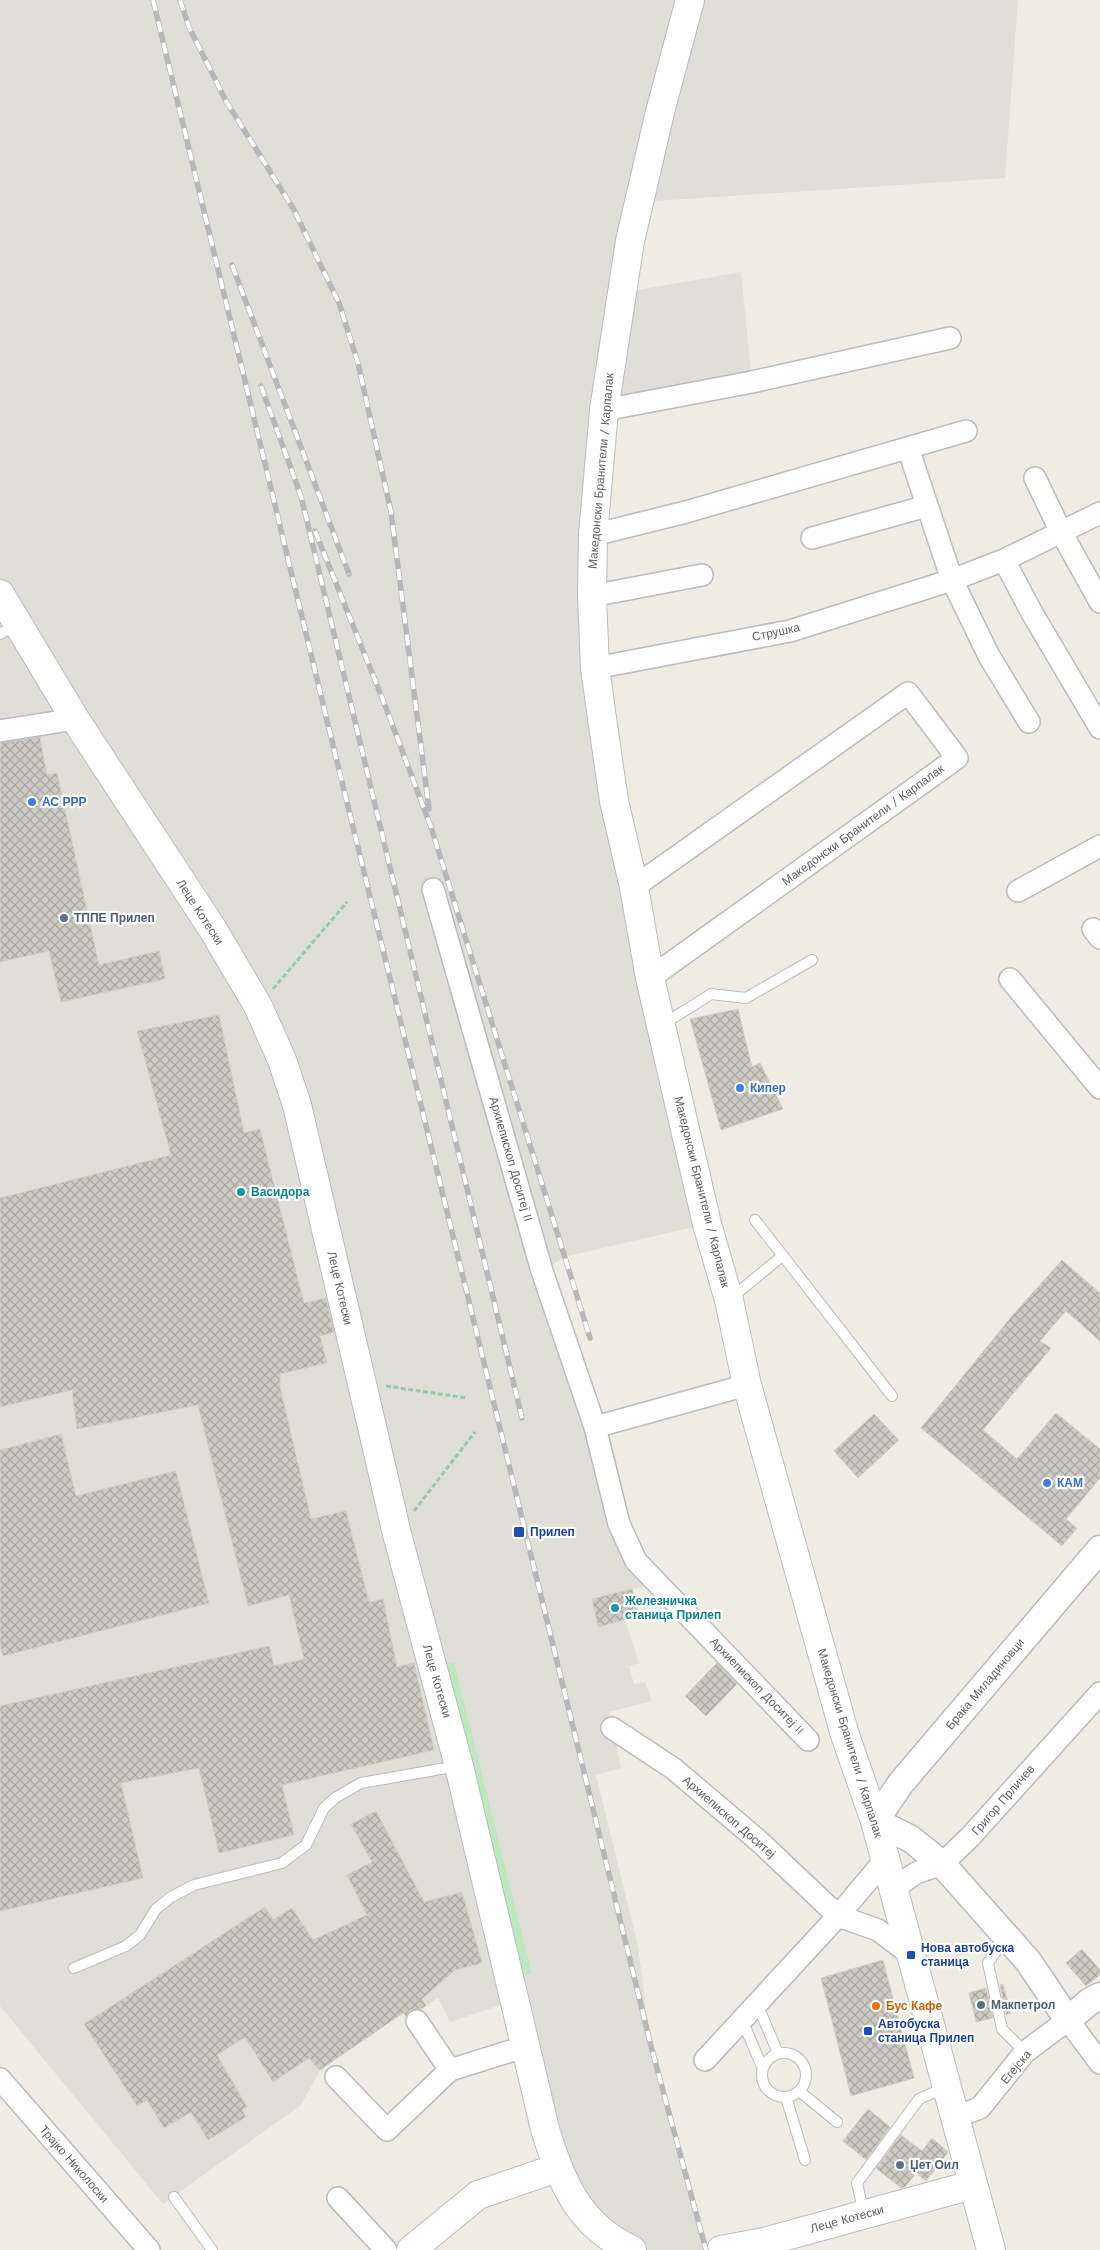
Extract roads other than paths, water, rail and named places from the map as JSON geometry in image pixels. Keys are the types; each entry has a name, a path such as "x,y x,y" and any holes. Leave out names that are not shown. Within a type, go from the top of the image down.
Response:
{"main road":[{"name":"Македонски Бранители / Карпалак","path":"690,0 660,112 630,241 604,410 593,535 592,596 595,668 614,801 634,887 650,978 708,1224 729,1300 748,1386 845,1734 875,1821 886,1860 990,2250"},
{"name":"Леце Котески","path":"0,594 9,629 75,718 212,928 258,1006 282,1060 297,1105 397,1534 459,1766 527,2046 545,2130 557,2168 581,2212 599,2230 632,2250"},
{"path":"411,2250 478,2195 557,2168"},
{"name":"Леце Котески","path":"722,2250 766,2246 864,2214 972,2185"}],"street":[{"path":"604,410 752,382 950,338"},
{"path":"593,535 686,512 966,431"},
{"path":"908,448 952,580 990,656 1029,722"},
{"path":"1035,478 1061,532 1100,602"},
{"path":"812,538 927,506"},
{"name":"Струшка","path":"595,668 790,631 952,580 1004,560 1100,513"},
{"path":"1004,560 1032,613 1100,728"},
{"path":"592,596 702,575"},
{"name":"Македонски Бранители / Карпалак","path":"634,887 908,693 957,758 650,978"},
{"path":"0,731 75,718"},
{"path":"1018,891 1100,846"},
{"name":"Архиепископ Доситеј II","path":"433,889 542,1271 594,1427 619,1524 636,1561 808,1740"},
{"path":"1010,979 1100,1088"},
{"path":"594,1427 748,1386"},
{"name":"Браќа Миладиновци","path":"875,1821 901,1783 1100,1549"},
{"name":"Григор Прличев","path":"893,1889 916,1873 942,1864 970,1837 1100,1693"},
{"name":"Архиепископ Доситеј","path":"612,1728 674,1769 760,1842 838,1916 878,1930 911,1955"},
{"path":"875,1821 911,1839 942,1864 1028,1961 1100,2063"},
{"path":"705,2060 838,1916 886,1860"},
{"name":"Егејска","path":"955,2117 980,2108 1025,2052 1089,2002 1100,1996"},
{"path":"417,2021 450,2070"},
{"path":"336,2077 387,2130 450,2070 527,2046"},
{"name":"Трајко Николоски","path":"0,2079 149,2250"},
{"path":"338,2198 386,2250"}],"lane":[{"path":"661,1026 711,994 746,998 812,960"},
{"path":"754,1220 892,1396"},
{"name":"Македонски Бранители / Карпалак","path":"729,1300 781,1256"},
{"path":"74,1968 126,1946 140,1935 156,1909 171,1896 194,1885 282,1863 306,1845 324,1808 347,1791 361,1784 459,1766"},
{"path":"1007,1937 988,1963 1002,2029 1025,2052"},
{"path":"757,2004 778,2053"},
{"path":"742,2020 763,2069"},
{"path":"778,2053 793,2054 804,2065 806,2079 799,2091 786,2097 773,2094 767,2089 762,2076 763,2069 771,2056 778,2053"},
{"path":"864,2214 857,2183 919,2100 947,2087"},
{"path":"799,2091 837,2122"},
{"path":"786,2097 805,2160"},
{"path":"174,2197 212,2250"}],"railway":[{"path":"153,0 651,2046 706,2250"},
{"path":"180,0 189,27 226,101 294,210 339,303 358,363 391,512 429,809"},
{"path":"232,265 349,574"},
{"path":"261,386 301,496 522,1418"},
{"path":"315,531 383,700 431,827 590,1338"}],"place":[{"name":"АС РРР","path":"32,802"},
{"name":"ТППЕ Прилеп","path":"64,918"},
{"name":"Кипер","path":"740,1088"},
{"name":"Васидора","path":"241,1192"},
{"name":"КАМ","path":"1047,1483"},
{"name":"Прилеп","path":"519,1532"},
{"name":"Железничка станица Прилеп","path":"615,1608"},
{"name":"Нова автобуска станица","path":"911,1955"},
{"name":"Макпетрол","path":"981,2005"},
{"name":"Бус Кафе","path":"876,2006"},
{"name":"Автобуска станица Прилеп","path":"868,2031"},
{"name":"Џет Оил","path":"900,2165"}]}
